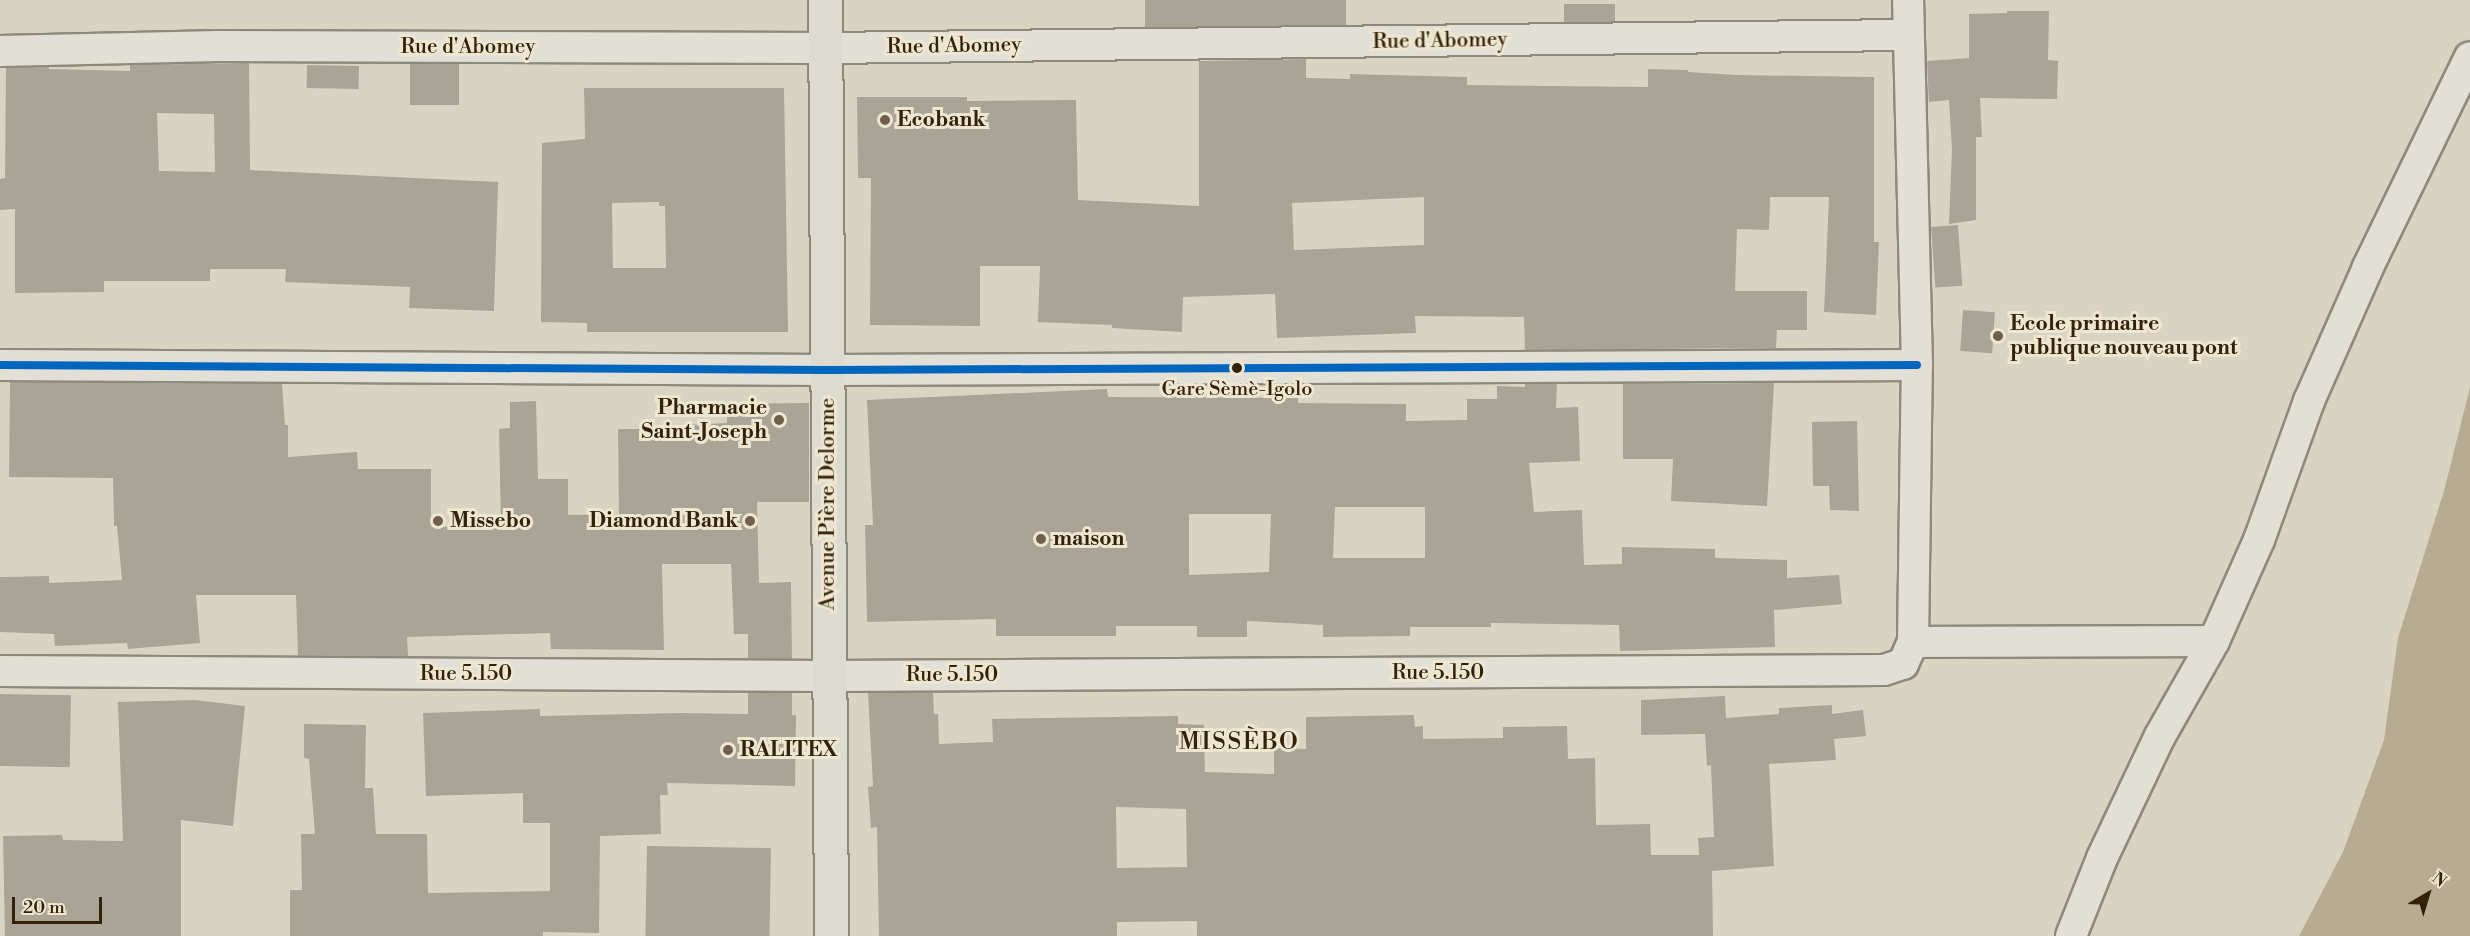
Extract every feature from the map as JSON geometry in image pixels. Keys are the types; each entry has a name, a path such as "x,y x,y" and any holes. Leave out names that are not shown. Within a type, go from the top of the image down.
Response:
{"main road":[{"name":"Avenue Pière Delorme","path":"825,0 831,936"}],"street":[{"path":"1908,0 1917,365 1908,653"},
{"name":"Rue d'Abomey","path":"0,51 219,46 825,48 1908,35"},
{"path":"2072,936 2102,858 2155,746 2214,641 2259,540 2308,401 2368,267 2470,57"},
{"path":"0,365 828,370 1917,365"},
{"name":"Rue 5.150","path":"0,671 829,676 1884,670 1908,653 2214,641"}],"shaded area":[{"path":"2470,387 2470,936 2299,936 2343,852 2384,740 2398,638 2444,491"}],"building":[{"path":"1145,0 1346,0 1346,27 1145,27"},
{"path":"1564,4 1615,4 1615,22 1564,22"},
{"path":"2007,11 2049,11 2048,60 2058,61 2057,99 1980,98 1982,137 1976,137 1976,220 1949,224 1952,150 1949,100 1929,102 1927,61 1969,58 1969,14 2007,13"},
{"path":"1306,59 1306,78 1350,79 1350,74 1467,77 1467,85 1648,87 1648,69 1737,75 1874,77 1874,242 1879,242 1876,315 1824,312 1829,197 1770,197 1769,230 1737,229 1735,291 1807,291 1807,330 1777,330 1776,348 1525,350 1524,317 1415,316 1416,333 1277,338 1275,294 1183,297 1182,332 1112,328 1112,325 1038,322 1040,266 980,266 980,326 870,325 871,178 858,178 857,97 967,97 967,101 1076,100 1078,200 1199,206 1199,61","holes":["1424,197 1424,245 1294,250 1292,203"]},
{"path":"249,63 250,170 498,182 494,311 409,308 410,287 285,282 286,269 210,269 210,281 104,281 104,292 15,293 15,209 0,210 0,179 5,178 6,68 49,67 49,69 130,71 130,65","holes":["157,113 214,114 215,172 159,171"]},
{"path":"410,64 459,64 459,105 410,105"},
{"path":"307,65 359,66 359,89 307,88"},
{"path":"584,88 784,88 788,332 587,332 587,323 541,322 542,143 585,139","holes":["659,202 659,206 665,206 666,268 613,268 612,203"]},
{"path":"1958,225 1962,286 1935,288 1931,227"},
{"path":"1963,310 1995,312 1992,353 1960,351"},
{"path":"10,382 282,384 285,425 288,425 288,457 357,452 358,469 431,469 431,527 501,526 499,429 510,428 510,402 536,401 538,479 568,479 568,515 619,514 618,429 686,429 686,425 727,423 727,404 809,403 809,502 757,502 759,583 791,582 792,659 748,658 748,634 734,634 731,564 662,564 664,650 551,649 550,633 407,637 408,656 298,656 296,595 196,595 200,643 128,649 127,643 55,646 54,634 0,632 0,577 49,576 49,583 122,580 117,526 114,526 113,478 9,477"},
{"path":"1774,383 1767,506 1671,501 1673,459 1623,459 1623,384"},
{"path":"1525,384 1557,384 1556,408 1578,407 1580,461 1529,463 1534,512 1582,510 1584,565 1622,564 1622,547 1715,549 1715,558 1787,560 1787,578 1839,575 1842,604 1774,610 1775,647 1620,651 1619,625 1491,623 1491,627 1410,627 1410,636 1323,637 1323,625 1247,621 1247,637 1197,637 1197,626 1116,626 1116,636 996,636 996,619 867,622 865,525 873,525 867,400 1107,389 1108,397 1298,398 1298,403 1406,404 1406,421 1467,420 1467,399 1497,399 1497,386 1525,387","holes":["1335,507 1425,507 1425,558 1333,558","1189,514 1271,514 1269,572 1189,575"]},
{"path":"1857,421 1859,511 1830,510 1829,486 1813,486 1812,422"},
{"path":"748,693 792,693 792,715 796,715 795,786 667,783 668,795 660,795 661,834 600,836 599,933 543,932 543,936 290,936 290,890 302,890 301,834 315,834 309,759 304,758 304,724 366,725 365,788 373,788 376,834 427,834 428,893 550,891 550,823 523,823 523,793 426,796 423,713 540,709 540,716 748,714"},
{"path":"868,693 933,693 934,714 938,714 939,744 993,742 992,719 1178,716 1178,724 1204,725 1205,772 1274,774 1274,748 1306,749 1306,717 1414,715 1415,727 1423,726 1423,739 1503,738 1503,727 1567,726 1568,759 1595,758 1596,825 1650,824 1651,855 1699,855 1698,838 1714,837 1711,765 1707,766 1705,734 1641,735 1641,700 1725,696 1726,718 1779,714 1779,708 1832,705 1832,714 1863,710 1866,736 1834,739 1836,760 1769,764 1774,866 1712,871 1713,936 1197,936 1197,921 1117,922 1117,936 879,936 877,827 871,828 868,787 873,786","holes":["1116,807 1186,809 1187,867 1117,868"]},
{"path":"0,694 71,695 70,767 0,766"},
{"path":"195,700 245,706 233,826 181,820 181,936 5,936 3,836 62,835 63,840 123,841 118,702"},
{"path":"647,846 771,848 769,936 645,936"}],"transit line":[{"path":"0,365 828,370 1917,365"}],"place":[{"name":"Ecobank","path":"885,120"},
{"name":"Ecole primaire publique nouveau pont","path":"1998,336"},
{"name":"Gare Sèmè-Igolo","path":"1237,368"},
{"name":"Pharmacie Saint-Joseph","path":"779,420"},
{"name":"Missebo","path":"438,521"},
{"name":"Diamond Bank","path":"750,521"},
{"name":"maison","path":"1041,539"},
{"name":"RALITEX","path":"728,750"}],"district":[{"name":"MISSÈBO","path":"1239,743"}]}
